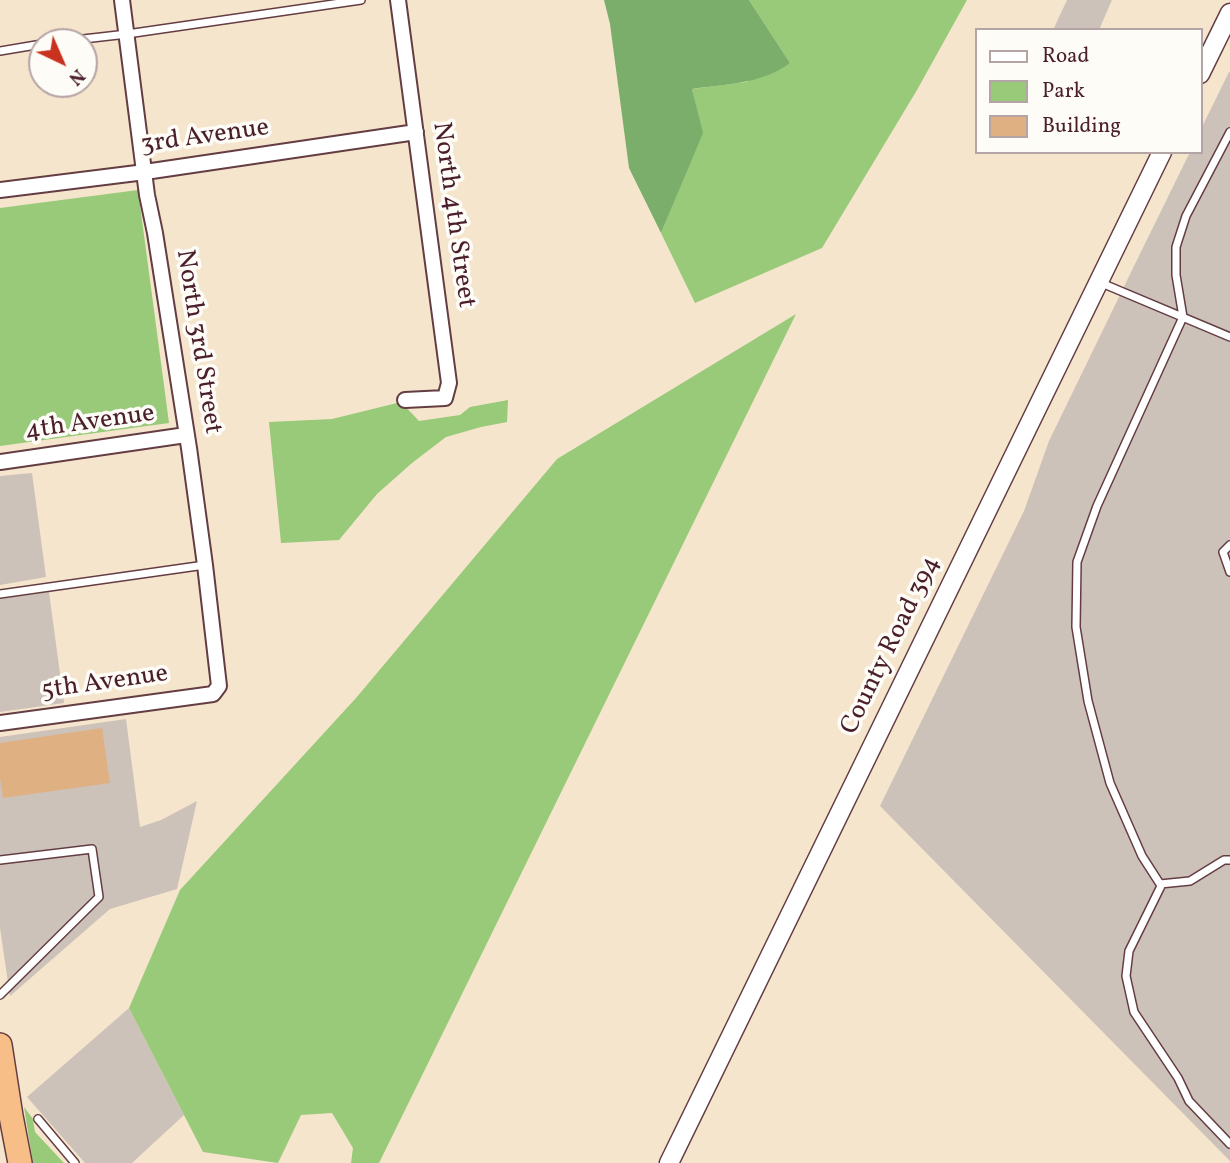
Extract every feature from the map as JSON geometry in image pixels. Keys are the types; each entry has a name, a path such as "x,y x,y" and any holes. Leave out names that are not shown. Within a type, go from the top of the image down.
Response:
{"highway":[{"path":"0,1045 5,1114 20,1163"}],"street":[{"name":"North 3rd Street","path":"122,0 145,172 205,565 219,682 216,691"},
{"name":"North 4th Street","path":"398,0 449,383 445,398 405,400"},
{"path":"1202,70 1230,13"},
{"name":"3rd Avenue","path":"0,190 145,172 416,132"},
{"name":"County Road 394","path":"669,1163 1161,154"},
{"name":"4th Avenue","path":"0,462 186,435"},
{"name":"5th Avenue","path":"0,723 214,694 216,691"}],"lane":[{"path":"98,37 361,0"},
{"path":"0,51 28,46"},
{"path":"1230,132 1186,216 1176,247 1176,275 1183,317 1097,506 1077,562 1076,627 1087,701 1110,783 1142,856 1160,884 1190,881 1224,860 1230,860"},
{"path":"1099,282 1230,337"},
{"path":"1230,545 1223,552 1230,572"},
{"path":"0,594 205,565"},
{"path":"0,860 92,849 99,897 0,995"},
{"path":"1162,884 1129,951 1126,976 1134,1012 1178,1078 1189,1101 1230,1144"},
{"path":"38,1119 75,1163"}],"shaded area":[{"path":"1067,0 1112,0 1100,28 1054,28"},
{"path":"1230,72 1230,1161 880,806 1024,511 1049,441 1189,154 1202,154 1202,127"},
{"path":"32,473 46,577 0,585 0,476"},
{"path":"49,592 64,703 0,712 0,599"},
{"path":"126,719 140,827 161,820 197,801 177,889 110,909 10,996 0,928 0,737"},
{"path":"129,1008 184,1115 132,1163 85,1163 27,1097"}],"green space":[{"path":"604,0 749,0 790,63 756,79 692,89 703,133 661,233 629,168 610,24"},
{"path":"749,0 967,0 917,90 822,248 695,303 661,233 702,133 692,89 746,82 790,63"},
{"path":"138,190 169,423 0,446 0,208"},
{"path":"796,314 379,1163 351,1163 353,1148 332,1113 301,1115 278,1163 203,1152 129,1008 180,890 356,698 557,459"},
{"path":"508,400 507,422 446,437 377,494 339,540 281,543 269,422 332,419 401,402 419,421 460,415 470,407"},
{"path":"24,1107 33,1119 35,1132 64,1163 33,1163"}],"building":[{"path":"102,728 110,783 3,798 0,743"}]}
